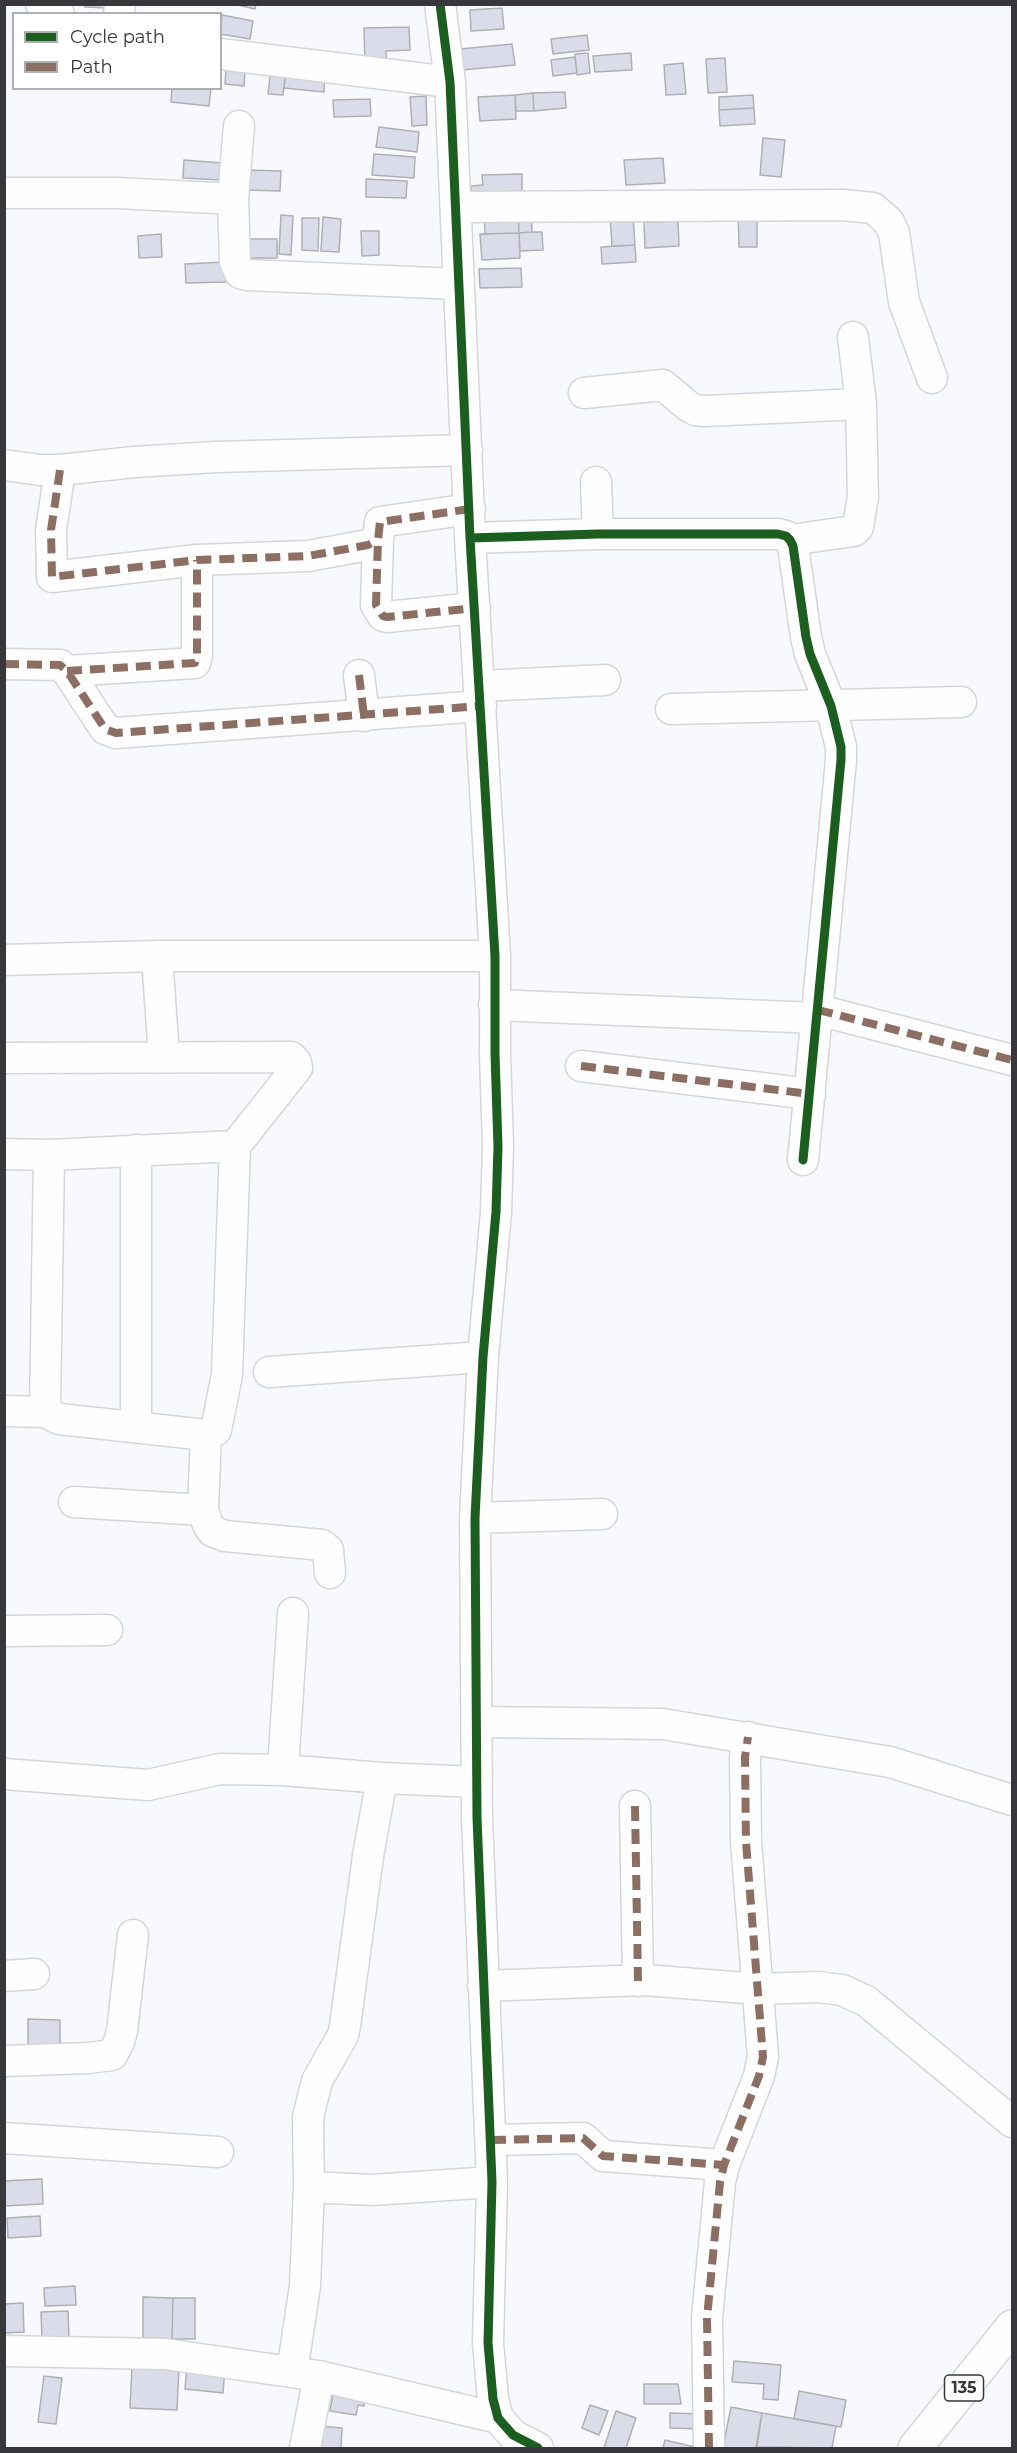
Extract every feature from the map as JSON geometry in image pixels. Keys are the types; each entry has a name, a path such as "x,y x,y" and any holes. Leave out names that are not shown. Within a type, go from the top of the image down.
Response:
{"main road":[{"name":"135","path":"915,2448 1012,2327"}],"street":[{"path":"41,4 55,12"},
{"path":"440,4 450,82 470,523 495,956 498,1158 496,1212 483,1357 475,1518 477,1782 492,2182 488,2343 492,2399 498,2418 513,2435 538,2448"},
{"path":"222,54 450,82"},
{"path":"239,126 233,199 236,268 247,275 458,284"},
{"path":"4,193 118,193 233,199"},
{"path":"456,207 850,205 873,208 889,222 894,233 904,302 932,378"},
{"path":"475,608 383,616 376,605 380,522 470,523 598,534 777,534 790,540 854,531 858,527 863,497 861,404 853,338"},
{"path":"584,393 663,385 688,406 704,411 861,404"},
{"path":"4,465 60,470 134,462 216,457 467,450"},
{"path":"60,470 51,530 52,577 197,560 308,556 368,545 378,540"},
{"path":"596,482 598,534"},
{"path":"790,540 810,654 831,706 841,747 803,1160"},
{"path":"67,671 195,663 197,656 197,560"},
{"path":"4,664 60,665 67,671 105,729 111,732 364,716 481,696 605,680"},
{"path":"359,675 364,716"},
{"path":"671,709 961,702"},
{"path":"4,960 157,956 495,956"},
{"path":"157,956 164,1057"},
{"path":"494,1005 818,1014 1012,1060"},
{"path":"4,1058 291,1057 296,1062 297,1068 235,1146 227,1376 216,1430 206,1435 59,1419 45,1412 4,1411"},
{"path":"581,1066 810,1094"},
{"path":"4,1154 49,1155 235,1146"},
{"path":"136,1150 136,1427"},
{"path":"45,1412 49,1155"},
{"path":"269,1372 483,1357"},
{"path":"206,1435 203,1510 212,1531 225,1536 326,1547 330,1574"},
{"path":"74,1502 203,1510"},
{"path":"475,1518 602,1514"},
{"path":"283,1770 293,1613"},
{"path":"4,1631 107,1630"},
{"path":"477,1722 663,1724 890,1762 1012,1800"},
{"path":"709,2448 707,2318 720,2182 724,2165 762,2066 746,1842 745,1756 747,1737"},
{"path":"4,1774 148,1785 220,1769 283,1770 382,1778 477,1782"},
{"path":"305,2448 308,2117 318,2081 343,2035 345,2026 368,1857 382,1778"},
{"path":"635,1806 638,1981"},
{"path":"4,2061 106,2058 112,2055 122,2031 133,1935"},
{"path":"4,1976 34,1974"},
{"path":"483,1986 638,1981 757,1989 818,1987 842,1990 866,2001 1012,2122"},
{"path":"4,2138 218,2152"},
{"path":"490,2140 583,2138 603,2156 724,2165"},
{"path":"309,2187 372,2190 492,2182"},
{"path":"4,2351 165,2354 305,2374 498,2418"}],"building":[{"path":"85,4 107,4 107,8 85,7"},
{"path":"233,4 256,4 255,9"},
{"path":"502,8 504,29 471,31 470,10"},
{"path":"222,15 253,21 250,39 222,34"},
{"path":"409,27 410,50 386,51 387,64 365,64 364,28"},
{"path":"587,35 589,50 553,54 551,39"},
{"path":"512,44 515,65 462,70 460,49"},
{"path":"588,53 590,73 577,75 575,54"},
{"path":"631,53 632,70 595,72 593,56"},
{"path":"227,56 246,58 244,86 225,84"},
{"path":"575,57 577,73 553,76 551,60"},
{"path":"725,58 727,92 708,93 706,59"},
{"path":"683,63 686,94 666,95 664,65"},
{"path":"271,67 286,68 283,95 268,94"},
{"path":"286,68 325,72 324,92 284,88"},
{"path":"172,90 211,90 209,106 171,102"},
{"path":"565,92 566,108 534,111 533,93"},
{"path":"533,93 534,111 516,111 515,95"},
{"path":"515,95 516,119 480,121 478,97"},
{"path":"753,95 754,108 719,110 719,97"},
{"path":"426,96 427,125 412,126 410,97"},
{"path":"370,99 371,116 334,117 333,100"},
{"path":"754,108 755,124 720,126 719,110"},
{"path":"379,127 419,132 417,152 376,147"},
{"path":"763,138 785,140 781,177 760,175"},
{"path":"374,154 415,157 414,178 372,175"},
{"path":"663,158 665,183 626,185 624,160"},
{"path":"184,160 222,163 221,180 183,178"},
{"path":"246,170 281,171 280,191 245,190"},
{"path":"522,174 522,195 471,201 471,186 483,185 482,175"},
{"path":"366,179 407,181 406,198 366,197"},
{"path":"518,208 519,233 485,234 484,209"},
{"path":"531,209 532,232 519,233 518,210"},
{"path":"738,209 757,209 757,247 739,247"},
{"path":"281,215 293,216 291,255 279,254"},
{"path":"633,215 635,245 612,246 610,216"},
{"path":"323,217 341,219 339,252 321,251"},
{"path":"302,218 319,218 318,251 302,250"},
{"path":"678,221 679,246 645,248 644,222"},
{"path":"361,231 379,231 379,255 362,256"},
{"path":"542,232 543,250 520,251 519,233"},
{"path":"519,233 520,258 482,260 480,234"},
{"path":"161,234 162,257 139,258 138,236"},
{"path":"244,239 277,239 277,258 244,258"},
{"path":"635,245 636,262 602,264 601,247"},
{"path":"225,262 226,282 186,283 185,264"},
{"path":"521,268 522,287 480,288 479,269"},
{"path":"28,2019 60,2020 60,2046 28,2045"},
{"path":"42,2179 43,2204 4,2206 4,2181"},
{"path":"40,2216 41,2236 8,2238 7,2218"},
{"path":"75,2286 76,2305 45,2306 44,2288"},
{"path":"143,2297 173,2298 172,2339 143,2338"},
{"path":"173,2298 195,2298 195,2339 172,2339"},
{"path":"23,2303 24,2332 4,2333 4,2304"},
{"path":"68,2311 69,2338 42,2340 41,2312"},
{"path":"734,2361 781,2365 778,2400 763,2399 764,2384 732,2382"},
{"path":"132,2365 179,2367 177,2410 130,2408"},
{"path":"187,2365 225,2368 223,2393 185,2389"},
{"path":"44,2376 62,2378 56,2424 38,2422"},
{"path":"644,2384 678,2384 681,2404 644,2404"},
{"path":"334,2388 366,2392 364,2406 358,2405 356,2415 330,2411"},
{"path":"799,2391 846,2400 841,2427 794,2419"},
{"path":"590,2405 608,2411 599,2435 582,2428"},
{"path":"731,2407 762,2413 756,2448 723,2448"},
{"path":"616,2411 636,2418 626,2448 604,2448"},
{"path":"670,2413 701,2414 700,2429 670,2428"},
{"path":"762,2413 836,2426 832,2448 757,2447"},
{"path":"320,2426 342,2428 341,2448 318,2448"},
{"path":"665,2440 699,2448 663,2448"}],"marked path":[{"path":"60,470 51,530 52,577 197,560 308,556 368,545 378,540"},
{"path":"470,509 380,522 376,605 383,616 387,617 475,608"},
{"path":"67,671 195,663 197,656 197,560"},
{"path":"4,664 60,665 67,671 105,729 116,733 481,706"},
{"path":"359,675 364,716"},
{"path":"818,1010 1012,1060"},
{"path":"581,1066 810,1094"},
{"path":"709,2448 707,2318 720,2182 724,2165 759,2076 763,2057 746,1842 745,1757 748,1737"},
{"path":"635,1806 638,1981"},
{"path":"491,2140 583,2138 603,2156 724,2165"}],"cycle path":[{"path":"440,4 450,82 470,538 495,956 498,1147 496,1212 483,1357 475,1518 477,1818 492,2182 488,2343 493,2399 498,2418 513,2435 538,2448"},
{"path":"470,538 598,534 778,534 790,540 793,546 810,654 831,706 841,747 803,1160"}]}
